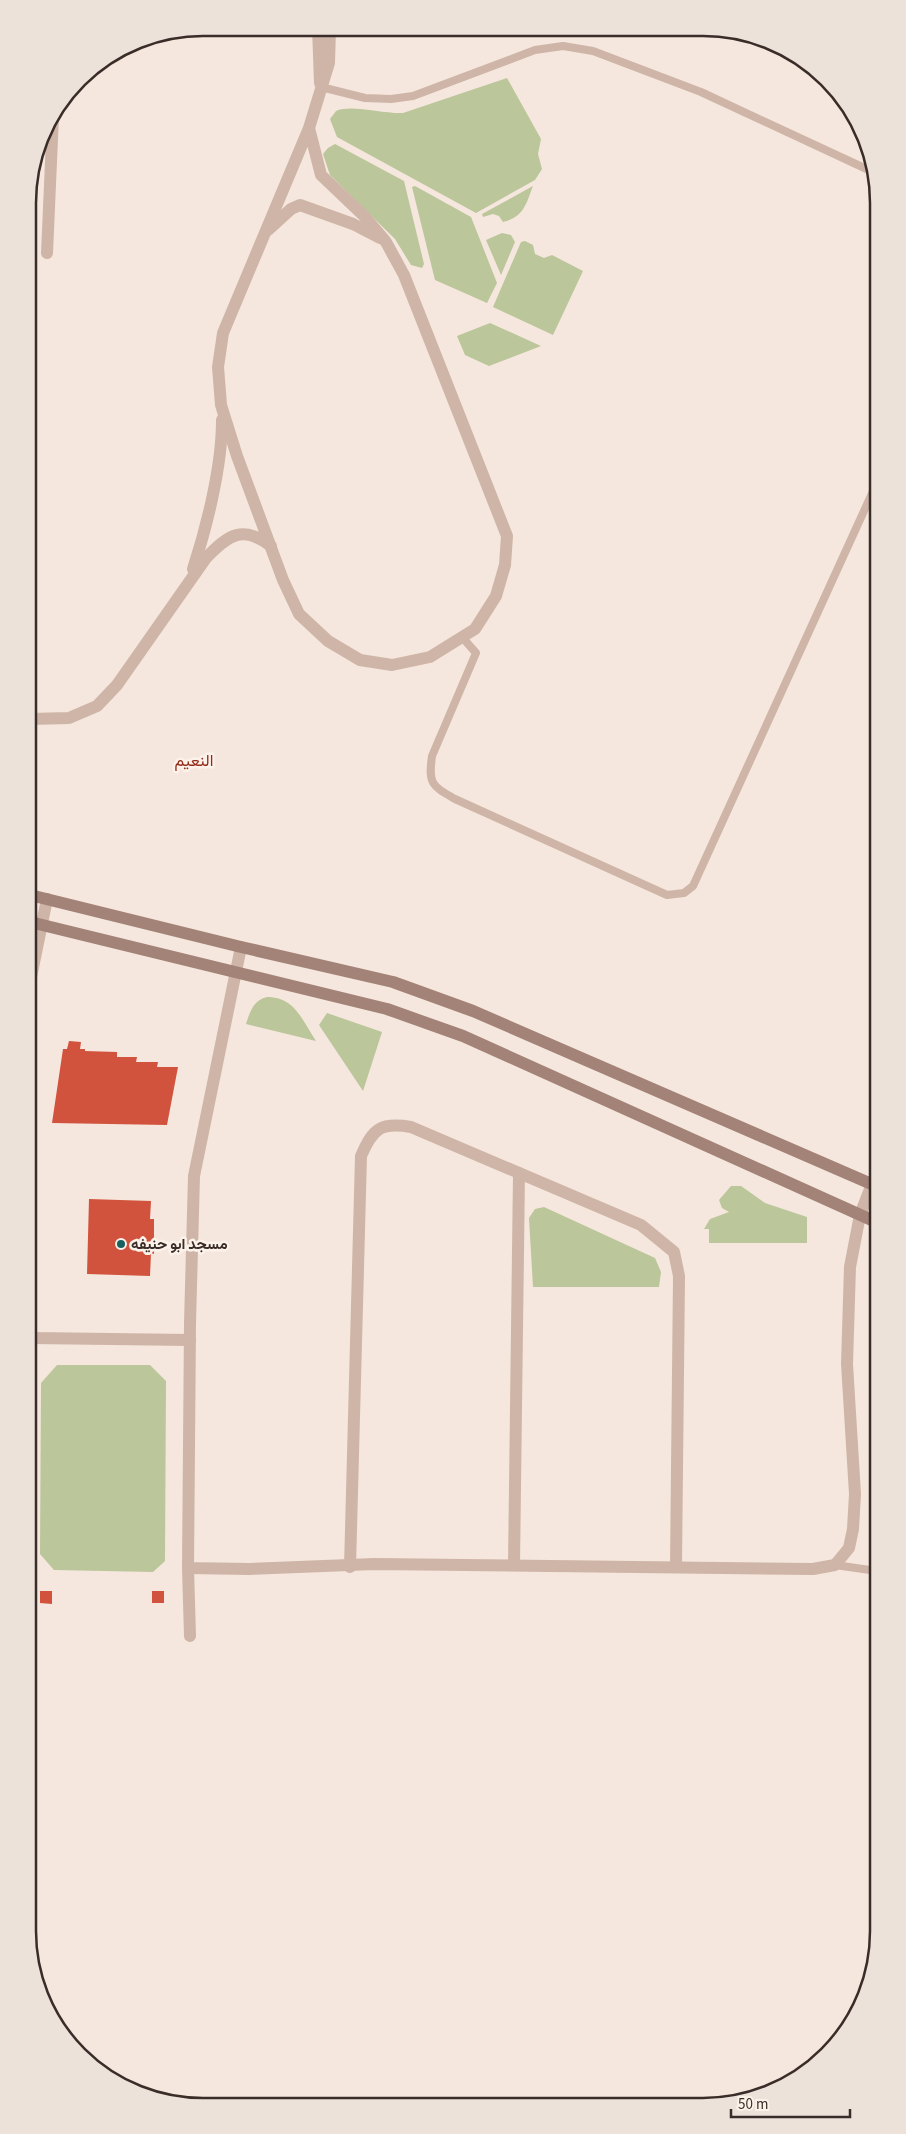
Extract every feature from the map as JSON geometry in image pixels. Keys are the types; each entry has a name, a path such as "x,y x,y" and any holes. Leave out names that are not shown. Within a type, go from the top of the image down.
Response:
{"main road":[{"path":"37,896 241,947 393,982 473,1011 869,1183"},
{"path":"37,923 388,1009 463,1036 869,1219"}],"street":[{"path":"318,37 321,87"},
{"path":"188,584 204,537 222,439 222,410 218,367 223,333 309,128 329,63 330,37"},
{"path":"222,410 240,464 299,614 328,641 360,660 392,665 430,657 475,629 496,596 505,564 507,536 404,275 386,242 364,216 321,175 309,128"},
{"path":"47,253 52,131"},
{"path":"265,232 291,209 300,205 353,224 386,242"},
{"path":"37,719 69,718 97,706 117,685 206,558 222,542 239,534 257,536 271,546"},
{"path":"37,922 47,899"},
{"path":"190,1636 188,1568 194,1176 241,947"},
{"path":"350,1567 361,1156 367,1142 377,1130 391,1124 410,1127 641,1225 674,1252 679,1276 676,1566"},
{"path":"514,1565 519,1174"},
{"path":"188,1568 350,1567 374,1564 813,1569 835,1565 849,1548 853,1529 855,1494 847,1364 850,1267 860,1214 869,1194"},
{"path":"36,1338 190,1340"}],"lane":[{"path":"321,87 365,98 391,100 413,96 535,50 562,46 592,51 700,92 866,169"},
{"path":"462,637 476,653 432,756 429,775 436,788 668,895 684,892 693,886 870,498"},
{"path":"835,1565 869,1570"}],"green space":[{"path":"507,78 541,139 538,154 542,169 535,180 476,213 337,137 330,119 336,111 350,108 403,113"},
{"path":"335,144 404,181 424,264 422,268 411,265 395,239 330,175 323,154"},
{"path":"415,186 471,217 497,283 487,303 435,280 412,187"},
{"path":"533,186 523,209 516,217 503,222 499,216 493,214 483,217 482,214"},
{"path":"502,233 511,235 515,242 501,275 486,240"},
{"path":"525,241 533,245 535,254 544,258 552,255 583,271 553,335 493,307 521,242"},
{"path":"490,323 541,346 489,366 465,355 457,336"},
{"path":"267,997 277,998 291,1005 302,1018 316,1041 246,1024 256,1003"},
{"path":"327,1013 382,1032 363,1091 319,1025"},
{"path":"731,1186 741,1186 765,1203 807,1217 807,1243 709,1243 709,1229 704,1229 710,1219 729,1212 722,1208 719,1200"},
{"path":"544,1207 655,1258 661,1272 659,1287 533,1287 529,1218 535,1209"},
{"path":"57,1365 150,1365 166,1381 165,1561 153,1572 54,1570 40,1554 41,1383"}],"building":[{"path":"69,1041 81,1042 80,1049 85,1049 85,1051 117,1052 117,1057 137,1057 136,1062 158,1062 157,1067 178,1067 167,1125 52,1123 63,1049 67,1049"},
{"name":"مسجد ابو حنيفه","path":"89,1199 151,1201 150,1219 154,1219 154,1254 151,1253 150,1276 87,1274"},
{"path":"40,1591 52,1591 52,1604 40,1603"},
{"path":"152,1591 164,1591 164,1603 152,1603"}],"place":[{"name":"مسجد ابو حنيفه","path":"121,1244"}],"district":[{"name":"النعيم","path":"194,760"}]}
